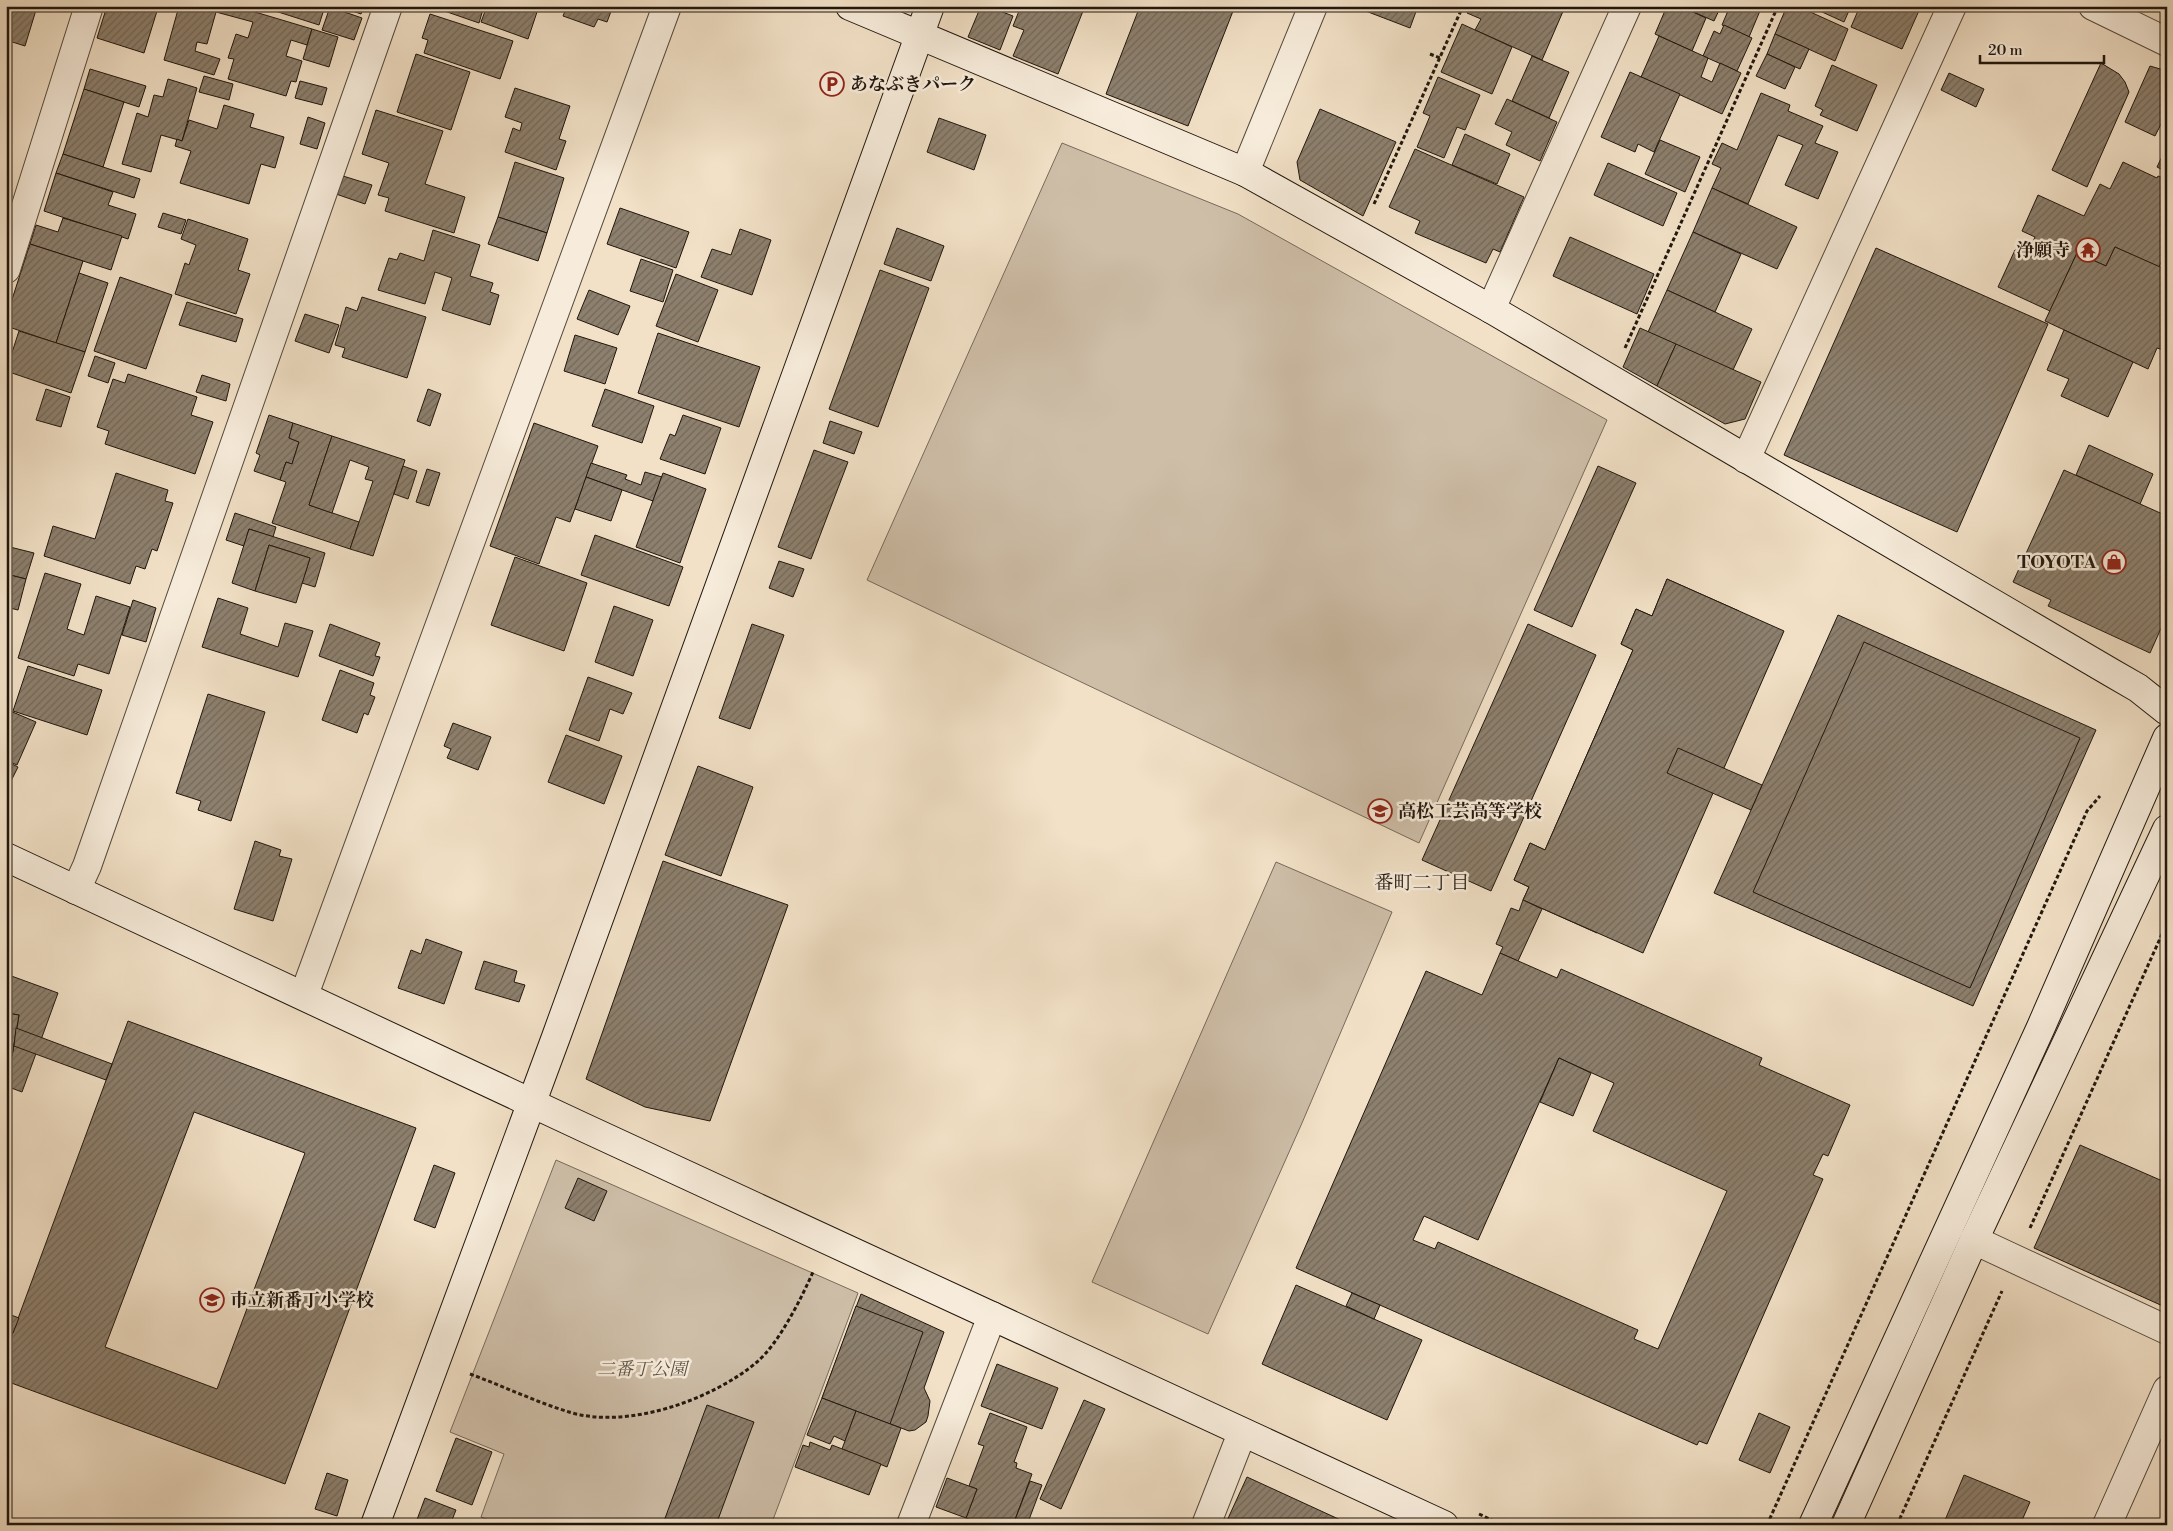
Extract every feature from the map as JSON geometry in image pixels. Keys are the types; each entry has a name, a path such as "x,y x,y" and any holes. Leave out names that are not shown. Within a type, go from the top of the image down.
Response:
{"street":[{"path":"6,269 89,6"},
{"path":"76,890 90,856 388,6"},
{"path":"304,995 667,6"},
{"path":"850,6 1245,172 1491,309 2112,672 2138,688 2167,711"},
{"path":"376,1525 930,6"},
{"path":"1245,172 1314,6"},
{"path":"1491,309 1627,6"},
{"path":"1746,459 1952,6"},
{"path":"2093,6 2167,42"},
{"path":"1813,1525 2041,1027 2167,738"},
{"path":"1846,1525 1974,1240 2167,829"},
{"path":"6,857 1242,1433 1444,1525"},
{"path":"1974,1240 2167,1330"},
{"path":"911,1525 992,1316"},
{"path":"2107,1525 2167,1390"},
{"path":"1206,1525 1242,1433"}],"path":[{"path":"1360,236 1464,6"},
{"path":"1611,380 1778,6"},
{"path":"1430,54 1440,58"},
{"path":"1767,1525 2087,811 2104,793"},
{"path":"1897,1525 2167,923"},
{"path":"464,1371 570,1413 615,1418 672,1408 710,1392 758,1361 782,1331 816,1267"}],"green space":[{"path":"1062,143 1238,214 1607,420 1419,843 867,580"},
{"path":"1276,862 1392,912 1302,1123 1208,1334 1092,1282"},
{"name":"二番丁公園","path":"556,1160 858,1293 771,1525 502,1525 481,1517 504,1454 450,1432"}],"building":[{"path":"6,6 26,6 36,10 25,46 6,40"},
{"path":"107,6 141,6 157,11 144,53 97,38"},
{"path":"179,6 235,6 312,29 307,45 291,40 286,56 302,61 296,82 291,81 286,96 228,79 234,59 228,58 236,34 248,38 253,22 216,12 207,44 197,42 195,51 220,59 214,75 164,60"},
{"path":"273,6 325,6 319,25 272,10"},
{"path":"338,6 364,6 361,14"},
{"path":"430,6 484,6 479,23"},
{"path":"487,6 539,6 528,39 481,22"},
{"path":"567,6 613,6 607,22 598,19 594,27 563,16"},
{"path":"981,6 987,6 1013,16 1000,50 968,37"},
{"path":"1021,6 1085,6 1058,74 1013,56 1024,30 1013,26"},
{"path":"1140,6 1235,6 1188,126 1106,94"},
{"path":"1364,6 1418,6 1410,28 1363,10"},
{"path":"1470,6 1557,6 1564,9 1542,60 1475,30 1481,19 1467,13"},
{"path":"1667,6 1680,6 1706,18 1692,51 1655,34"},
{"path":"1680,6 1721,6 1714,21"},
{"path":"1730,6 1762,6 1749,37 1722,25"},
{"path":"1787,6 1797,6 1848,29 1835,61 1775,34"},
{"path":"1809,6 1851,6 1844,22"},
{"path":"1860,6 1921,6 1902,49 1851,27"},
{"path":"330,7 362,18 354,40 322,30"},
{"path":"430,14 513,41 500,79 424,53 428,40 422,38"},
{"path":"1462,24 1512,47 1492,94 1441,72"},
{"path":"1724,25 1752,38 1737,71 1703,56 1714,31 1720,34"},
{"path":"312,29 338,37 329,67 303,59"},
{"path":"1775,34 1809,49 1800,69 1767,54"},
{"path":"1659,36 1708,58 1701,77 1712,82 1720,63 1741,73 1722,114 1641,77"},
{"path":"416,54 470,72 451,130 397,112"},
{"path":"1767,54 1795,67 1785,89 1756,76"},
{"path":"1532,56 1569,72 1549,118 1512,101"},
{"path":"2101,63 2119,74 2129,92 2087,187 2052,170"},
{"path":"1832,65 1877,85 1857,131 1820,115 1823,110 1815,106"},
{"path":"2150,66 2167,71 2167,112 2155,136 2125,122"},
{"path":"90,69 146,86 139,107 84,89"},
{"path":"1630,72 1680,94 1654,152 1638,144 1635,152 1601,137"},
{"path":"1949,73 1984,89 1976,107 1941,90"},
{"path":"204,76 233,84 229,100 199,92"},
{"path":"1438,77 1480,95 1465,130 1457,127 1444,158 1417,147 1430,116 1423,113"},
{"path":"168,79 197,88 182,141 161,135 151,172 122,164 137,113 148,117 154,95 163,97"},
{"path":"300,81 327,88 322,105 295,98"},
{"path":"515,88 570,106 559,139 566,141 556,170 505,152 513,128 520,131 522,123 505,117"},
{"path":"84,89 124,102 103,167 63,154"},
{"path":"1761,93 1790,105 1788,111 1823,126 1815,143 1838,152 1818,199 1785,185 1803,145 1778,135 1748,204 1712,188 1721,168 1712,164 1722,143 1737,150"},
{"path":"1507,99 1557,122 1540,161 1506,145 1512,132 1495,124"},
{"path":"224,105 254,114 250,127 284,137 275,168 261,164 249,204 180,183 191,151 175,146 177,139 182,141 189,120 217,129"},
{"path":"1320,109 1396,142 1363,216 1300,180 1297,162"},
{"path":"376,110 443,131 425,184 465,197 454,233 385,211 389,198 378,195 389,163 362,154"},
{"path":"308,117 325,123 317,149 300,144"},
{"path":"939,118 986,135 974,170 927,152"},
{"path":"1465,134 1510,154 1497,184 1452,165"},
{"path":"1660,140 1700,157 1685,192 1645,174"},
{"path":"2167,146 2167,172 2157,167"},
{"path":"1415,149 1524,197 1500,252 1493,249 1486,263 1415,233 1420,221 1389,207"},
{"path":"63,154 140,179 134,198 56,173"},
{"path":"515,162 564,178 547,233 498,217"},
{"path":"2123,162 2157,178 2158,176 2167,180 2167,258 2164,256 2159,267 2115,247 2106,266 2077,253 2050,311 1998,287 2015,250 2027,255 2035,237 2022,231 2038,195 2084,216 2100,184 2110,189"},
{"path":"1608,163 1677,193 1663,226 1594,195"},
{"path":"56,173 113,192 108,205 136,214 128,239 44,211"},
{"path":"343,176 372,185 365,204 336,194"},
{"path":"1712,188 1797,227 1777,269 1693,232"},
{"path":"620,208 689,232 676,268 607,244"},
{"path":"163,213 186,220 181,234 158,227"},
{"path":"498,217 547,233 538,261 488,244"},
{"path":"63,218 122,236 111,270 30,244 36,225 58,232"},
{"path":"188,219 248,239 238,270 250,274 236,314 175,294 185,263 189,265 196,245 181,239"},
{"path":"897,228 944,246 931,281 884,264"},
{"path":"740,229 771,240 752,295 701,277 712,249 731,255"},
{"path":"433,230 480,245 470,276 493,283 490,292 499,295 490,325 442,310 452,278 435,272 425,304 378,290 389,258 397,260 400,253 424,261"},
{"path":"1693,232 1741,254 1715,312 1667,290"},
{"path":"1570,237 1654,274 1637,314 1553,276"},
{"path":"30,244 83,261 56,343 6,326 6,318"},
{"path":"2115,247 2167,270 2167,307 2164,313 2167,313 2167,351 2157,348 2148,369 2045,321 2077,253 2106,266"},
{"path":"1876,248 2048,324 1957,532 1784,455"},
{"path":"641,259 673,270 663,302 630,291"},
{"path":"880,270 929,288 878,427 829,409"},
{"path":"79,273 108,283 85,352 56,343"},
{"path":"676,274 718,290 698,342 656,326"},
{"path":"120,277 172,295 146,369 94,351"},
{"path":"589,290 630,306 618,335 577,319"},
{"path":"1667,290 1752,329 1733,370 1648,332"},
{"path":"362,297 426,317 407,378 342,357 345,348 335,345 346,307 357,311"},
{"path":"187,302 243,319 236,342 179,325"},
{"path":"305,314 339,325 329,353 295,341"},
{"path":"1640,328 1676,344 1657,386 1623,367"},
{"path":"2064,330 2133,362 2108,417 2061,396 2069,379 2047,370"},
{"path":"19,331 85,352 71,393 6,371"},
{"path":"658,333 760,367 739,427 638,393"},
{"path":"575,335 617,348 605,384 564,371"},
{"path":"1676,344 1761,382 1745,419 1725,424 1657,386"},
{"path":"95,356 115,363 108,383 88,376"},
{"path":"128,374 197,397 191,415 213,422 195,474 105,444 109,431 97,427 113,379 125,383"},
{"path":"202,375 230,384 226,401 196,392"},
{"path":"46,389 70,397 61,427 36,420"},
{"path":"428,389 441,394 430,426 417,421"},
{"path":"605,389 654,406 642,443 592,426"},
{"path":"269,415 293,423 289,438 299,442 292,464 286,462 280,480 254,471 260,455 256,453"},
{"path":"683,415 721,428 705,474 660,459 670,434 675,436"},
{"path":"830,421 862,432 854,454 823,443"},
{"path":"293,423 332,436 309,505 359,522 350,549 272,523 286,482 280,480 286,462 292,464 299,442 289,438"},
{"path":"534,423 598,446 570,522 556,517 539,564 490,546"},
{"path":"332,436 405,460 373,556 350,549 373,481 365,479 369,467 350,460 332,513 309,505"},
{"path":"2089,445 2153,474 2140,504 2076,475"},
{"path":"814,450 848,462 811,559 778,547"},
{"path":"591,463 627,475 625,479 641,485 645,472 662,477 653,501 586,477"},
{"path":"403,466 417,471 408,499 394,494"},
{"path":"1598,466 1636,483 1572,627 1534,610"},
{"path":"427,469 440,473 429,506 416,502"},
{"path":"2064,470 2167,516 2167,615 2150,653 2048,606 2051,600 2013,582"},
{"path":"116,473 168,490 165,501 173,503 157,551 152,549 145,569 136,566 130,584 44,556 53,526 95,539"},
{"path":"663,473 706,489 680,563 636,547"},
{"path":"586,477 622,490 611,521 575,509"},
{"path":"235,513 276,527 273,537 249,529 244,546 226,540"},
{"path":"249,529 325,553 315,587 302,583 310,558 269,545 255,591 232,583"},
{"path":"595,535 683,567 669,606 581,575"},
{"path":"269,545 310,558 296,603 255,591"},
{"path":"6,546 34,553 26,579 6,574"},
{"path":"515,557 587,583 564,651 491,625"},
{"path":"779,561 804,569 793,597 769,588"},
{"path":"45,573 81,584 67,629 84,635 96,596 130,607 109,674 78,664 74,676 18,658"},
{"path":"6,574 26,579 18,610 6,607"},
{"path":"1667,579 1739,611 1597,933 1523,900 1529,887 1514,880 1530,843 1545,850 1633,650 1621,644 1636,609 1652,616"},
{"path":"1667,579 1784,631 1643,953 1523,900 1529,887 1514,880 1530,843 1545,850 1633,650 1621,644 1636,609 1652,616"},
{"path":"218,598 248,608 240,634 278,647 285,623 313,631 298,677 202,647"},
{"path":"133,600 156,608 146,642 122,635"},
{"path":"614,606 653,620 633,676 595,662"},
{"path":"6,612 11,613 6,630"},
{"path":"1838,615 2096,730 1973,1006 1714,893"},
{"path":"330,624 380,643 375,656 380,657 373,676 319,656"},
{"path":"752,624 784,635 750,729 719,718"},
{"path":"1528,624 1596,655 1491,891 1422,860"},
{"path":"1864,642 2080,738 1970,988 1753,892"},
{"path":"28,666 102,690 87,735 13,711"},
{"path":"340,670 374,683 370,695 375,697 368,715 364,713 357,733 322,720"},
{"path":"588,677 632,693 623,714 610,709 599,741 569,730"},
{"path":"208,694 265,712 231,821 198,810 201,801 176,793"},
{"path":"8,710 36,722 17,765 6,760 6,714"},
{"path":"453,723 491,737 478,770 447,758 451,749 444,746"},
{"path":"566,735 622,756 604,804 548,782"},
{"path":"1678,748 1762,785 1751,810 1667,773"},
{"path":"6,761 18,767 6,791"},
{"path":"698,766 753,787 721,876 665,855"},
{"path":"255,841 281,850 279,856 292,859 273,921 234,909"},
{"path":"663,861 788,905 710,1121 645,1107 586,1079"},
{"path":"1523,900 1542,909 1518,961 1500,953 1503,947 1496,944 1511,908 1519,911"},
{"path":"426,939 462,952 444,1004 398,988 411,950 421,954"},
{"path":"1500,953 1557,978 1561,969 1762,1058 1759,1065 1850,1105 1828,1156 1823,1154 1813,1175 1823,1179 1707,1444 1699,1441 1697,1445 1296,1268 1426,971 1482,995","holes":["1559,1058 1614,1083 1593,1131 1727,1191 1658,1349 1634,1339 1638,1330 1438,1242 1435,1249 1413,1240 1424,1216 1478,1240"]},
{"path":"484,961 517,971 514,982 525,985 519,1002 475,989"},
{"path":"6,974 58,993 22,1092 6,1086"},
{"path":"6,1013 19,1015 6,1092"},
{"path":"6,1013 19,1015 12,1056 6,1055"},
{"path":"128,1021 416,1128 285,1484 6,1381 6,1351","holes":["194,1112 305,1153 217,1389 105,1347"]},
{"path":"16,1028 112,1064 106,1080 14,1046"},
{"path":"1559,1058 1591,1073 1573,1116 1540,1102"},
{"path":"2080,1145 2167,1183 2165,1307 2034,1248"},
{"path":"434,1165 455,1173 435,1228 414,1220"},
{"path":"578,1178 607,1191 594,1221 565,1208"},
{"path":"1296,1285 1422,1340 1387,1420 1262,1364"},
{"path":"1352,1293 1380,1305 1374,1319 1346,1306"},
{"path":"861,1294 944,1332 924,1388 930,1401 928,1416 926,1422 915,1430 909,1431 822,1398"},
{"path":"856,1306 923,1332 890,1424 822,1398"},
{"path":"6,1313 19,1318 13,1333 6,1330"},
{"path":"997,1364 1058,1388 1042,1429 981,1406"},
{"path":"822,1398 856,1411 845,1441 834,1436 830,1444 807,1435"},
{"path":"1084,1400 1105,1409 1061,1509 1040,1499"},
{"path":"707,1405 754,1422 716,1525 673,1525 664,1521"},
{"path":"856,1411 901,1428 887,1467 842,1449"},
{"path":"990,1413 1027,1427 1014,1462 1017,1463 1016,1468 1032,1474 1013,1525 984,1525 966,1518 977,1489 969,1486 984,1446 978,1444"},
{"path":"1759,1413 1790,1427 1770,1473 1739,1460"},
{"path":"456,1438 492,1452 472,1505 436,1491"},
{"path":"810,1442 830,1450 832,1445 881,1464 869,1495 795,1467 803,1445 809,1447"},
{"path":"327,1473 348,1480 337,1516 315,1509"},
{"path":"1964,1475 2030,1502 2020,1525 1943,1525"},
{"path":"1247,1477 1345,1522 1344,1525 1225,1525"},
{"path":"947,1478 977,1489 966,1518 936,1507"},
{"path":"1030,1481 1042,1485 1027,1525 1013,1525"},
{"path":"425,1498 456,1510 450,1525 415,1525"}],"place":[{"name":"あなぶきパーク","path":"832,84"},
{"name":"浄願寺","path":"2088,250"},
{"name":"TOYOTA","path":"2114,562"},
{"name":"高松工芸高等学校","path":"1380,811"},
{"name":"市立新番丁小学校","path":"212,1300"}],"district":[{"name":"番町二丁目","path":"1422,882"}]}
